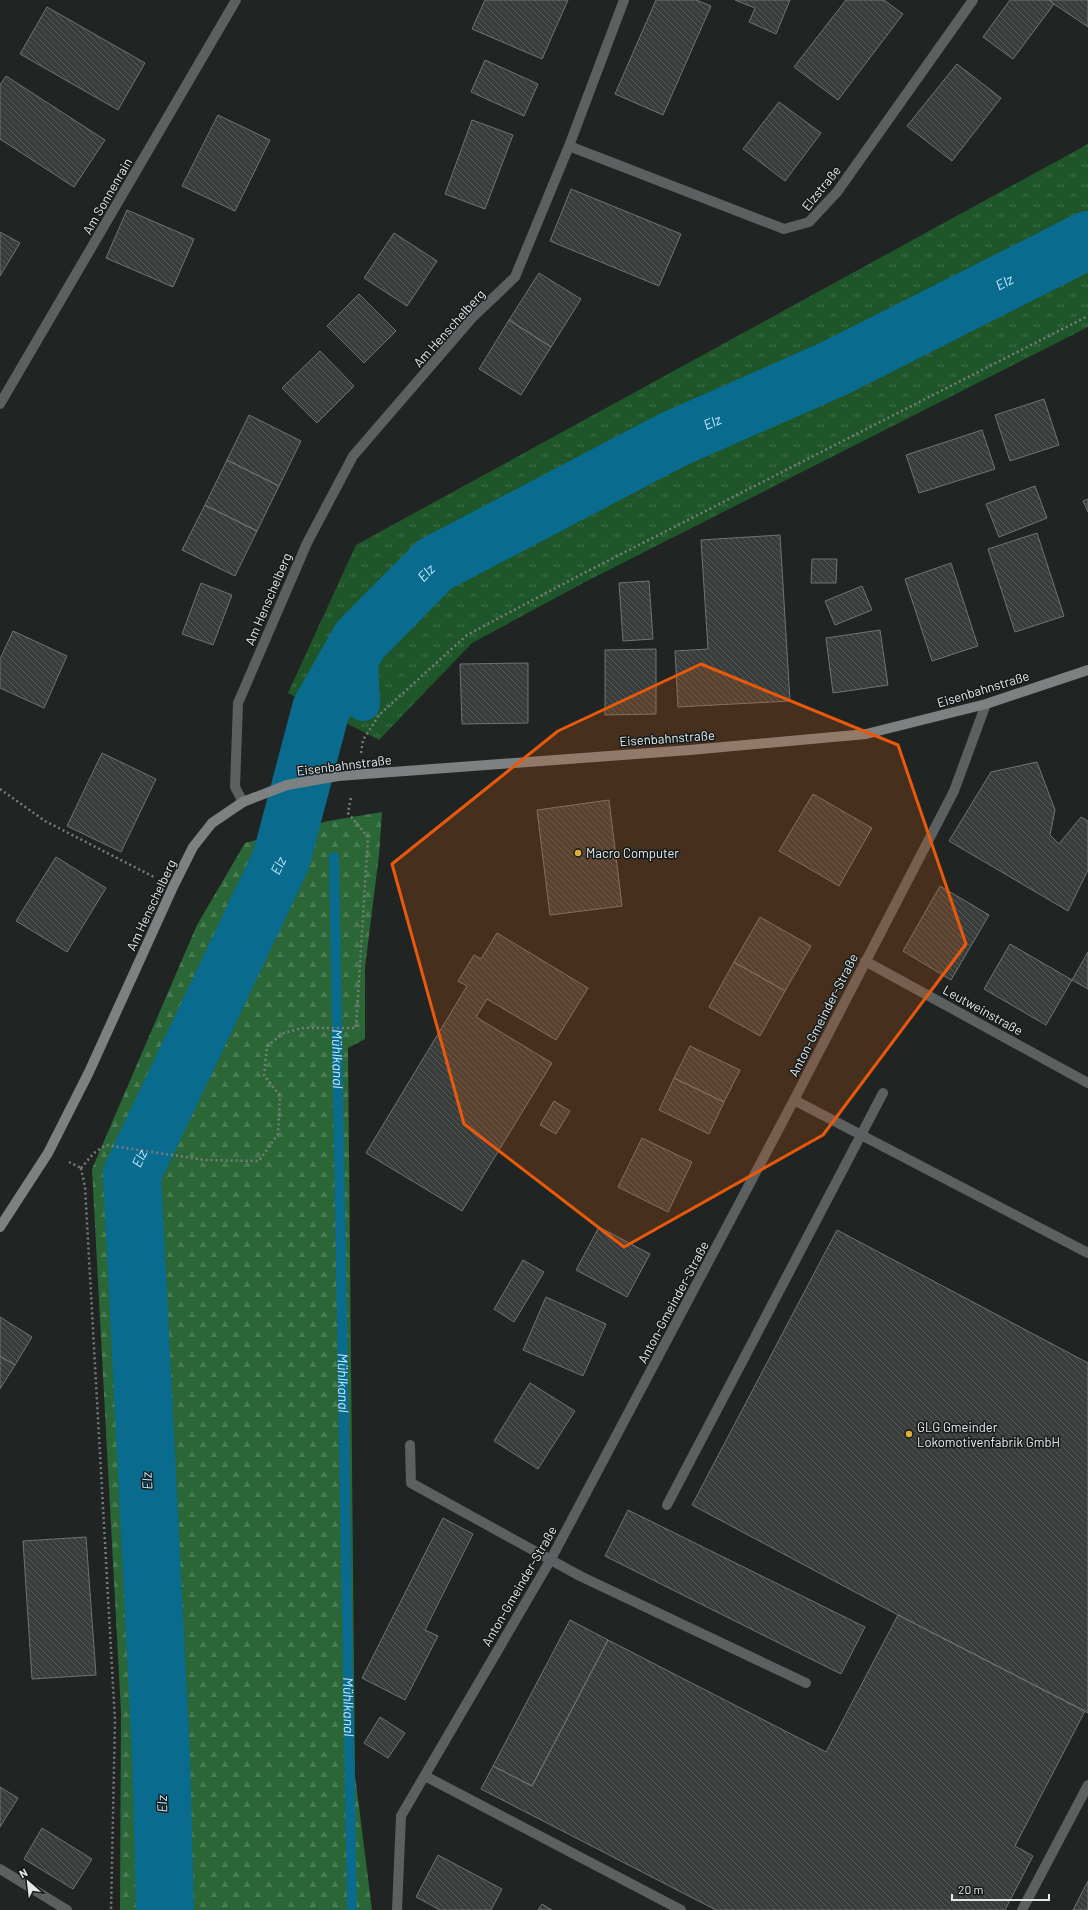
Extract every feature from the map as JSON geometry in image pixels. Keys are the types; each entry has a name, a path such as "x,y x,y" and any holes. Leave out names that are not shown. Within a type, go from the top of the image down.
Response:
{"main road":[{"name":"Eisenbahnstraße","path":"243,802 274,789 338,776 356,774 690,750 866,734 986,704 1088,670"},
{"name":"Am Henschelberg","path":"0,1227 48,1153 89,1072 173,886 193,847 212,823 243,802"}],"street":[{"name":"Am Sonnenrain","path":"0,404 236,0"},
{"name":"Am Henschelberg","path":"243,802 235,787 238,703 307,543 353,456 472,318 515,277 570,146 624,0"},
{"name":"Elzstraße","path":"570,146 784,229 809,222 837,192 973,0"},
{"name":"Anton-Gmeinder-Straße","path":"397,1910 401,1816 488,1665 551,1560 794,1100 954,791 986,704"},
{"name":"Leutweinstraße","path":"865,961 1088,1082"},
{"path":"667,1505 883,1093"},
{"path":"794,1100 862,1134 1088,1253"},
{"path":"410,1445 411,1483 580,1576 806,1683"},
{"path":"425,1776 681,1910"},
{"path":"1022,1910 1088,1785"},
{"path":"0,1869 67,1910"}],"path":[{"path":"111,1910 115,1721 85,1187 81,1168 94,1153 106,1145 205,1160 259,1161 278,1134 280,1096 264,1075 267,1046 284,1033 302,1028 356,1028 368,837 348,813 364,740 379,715 467,636 582,574 1088,316"},
{"path":"0,790 45,821 144,872"}],"highlighted area":[{"path":"701,664 898,745 966,944 823,1135 624,1247 464,1124 392,864 558,731"}],"green space":[{"path":"1088,144 1088,327 585,582 472,643 379,740 288,693 356,545"},
{"path":"382,812 379,855 365,967 365,1039 348,1048 355,1775 372,1910 120,1910 121,1712 92,1169 197,925 245,843 328,821"}],"building":[{"path":"485,0 568,0 542,59 472,29"},
{"path":"656,0 696,0 711,6 663,115 615,94"},
{"path":"735,0 790,0 776,34 749,22 755,8"},
{"path":"846,0 884,0 903,14 838,100 794,67"},
{"path":"1010,0 1049,0 1054,4 1013,59 983,37"},
{"path":"1049,0 1088,0 1088,27 1054,4"},
{"path":"47,7 145,63 118,110 20,54"},
{"path":"485,60 538,84 524,116 471,92"},
{"path":"957,64 1001,98 952,161 907,126"},
{"path":"6,76 105,140 74,187 0,139 0,85"},
{"path":"779,102 821,133 785,181 743,149"},
{"path":"218,115 270,140 235,211 182,186"},
{"path":"472,120 513,135 485,209 445,194"},
{"path":"571,189 681,234 659,286 550,241"},
{"path":"127,210 194,239 173,287 106,258"},
{"path":"0,232 20,243 0,276"},
{"path":"394,233 437,261 407,306 364,278"},
{"path":"539,273 581,299 551,347 509,320"},
{"path":"359,294 396,331 364,363 327,326"},
{"path":"509,320 551,347 521,395 479,369"},
{"path":"320,351 354,386 317,423 282,388"},
{"path":"1044,399 1059,445 1010,461 995,415"},
{"path":"249,415 301,441 279,486 227,460"},
{"path":"982,430 995,469 919,493 906,455"},
{"path":"227,460 279,486 257,531 205,505"},
{"path":"1035,486 1047,518 999,537 986,504"},
{"path":"1088,499 1088,512 1083,501"},
{"path":"205,505 257,531 235,576 182,550"},
{"path":"1037,533 1064,616 1015,632 988,549"},
{"path":"780,535 790,701 678,707 675,651 708,649 701,540"},
{"path":"812,559 837,559 836,583 811,583"},
{"path":"951,563 978,646 932,661 905,579"},
{"path":"649,581 653,639 623,641 619,583"},
{"path":"201,583 232,595 213,645 182,634"},
{"path":"862,586 872,610 835,625 825,601"},
{"path":"880,630 888,685 833,693 826,638"},
{"path":"13,631 67,656 44,708 0,688 0,659"},
{"path":"656,649 656,714 605,715 605,650"},
{"path":"528,663 528,723 462,724 460,664"},
{"path":"102,753 156,779 121,852 67,826"},
{"path":"1037,762 1055,810 1050,835 1059,844 1081,817 1088,821 1088,870 1068,911 949,841 991,772"},
{"path":"813,794 872,828 839,886 779,851"},
{"path":"609,800 622,906 550,915 537,810"},
{"path":"56,857 106,888 67,952 16,921"},
{"path":"940,886 989,915 951,980 903,951"},
{"path":"760,917 811,946 785,991 734,962"},
{"path":"497,933 588,988 556,1040 487,999 476,1017 552,1063 462,1211 366,1153 467,986 458,981 474,955 481,959"},
{"path":"1010,944 1072,980 1046,1025 984,989"},
{"path":"1088,952 1088,989 1072,980"},
{"path":"734,962 785,991 760,1036 709,1007"},
{"path":"690,1046 740,1070 724,1102 674,1078"},
{"path":"674,1078 724,1102 709,1134 659,1110"},
{"path":"554,1101 570,1111 556,1134 540,1125"},
{"path":"642,1138 692,1162 668,1212 618,1187"},
{"path":"599,1227 650,1254 627,1297 576,1270"},
{"name":"GLG Gmeinder Lokomotivenfabrik GmbH","path":"837,1230 1088,1363 1088,1713 898,1615 692,1505"},
{"path":"523,1260 544,1272 514,1322 494,1309"},
{"path":"546,1297 606,1324 583,1376 523,1350"},
{"path":"0,1317 32,1337 15,1365 0,1356"},
{"path":"0,1356 15,1365 0,1389"},
{"path":"530,1383 575,1411 538,1469 494,1441"},
{"path":"628,1510 865,1627 841,1674 605,1556"},
{"path":"443,1518 473,1534 425,1630 438,1636 405,1700 362,1678"},
{"path":"86,1537 96,1675 32,1679 23,1541"},
{"path":"898,1615 1085,1711 1015,1846 1033,1856 1005,1910 716,1910 481,1789 493,1766 532,1786 608,1640 826,1752"},
{"path":"570,1620 608,1640 532,1786 493,1766"},
{"path":"380,1717 405,1733 388,1758 364,1743"},
{"path":"0,1787 18,1798 0,1827"},
{"path":"42,1828 92,1859 73,1889 24,1859"},
{"path":"438,1855 502,1889 491,1910 440,1910 416,1897"},
{"path":"1088,1881 1088,1910 1073,1910"},
{"path":"542,1904 552,1910 538,1910"}],"waterway":[{"name":"Elz","path":"165,1910 161,1755 132,1174 281,860 321,709 360,640 434,565 672,440 833,369 1088,240"},
{"name":"Mühlkanal","path":"360,640 363,704"},
{"name":"Mühlkanal","path":"334,857 352,1910"}],"place":[{"name":"Macro Computer","path":"578,853"},
{"name":"GLG Gmeinder Lokomotivenfabrik GmbH","path":"909,1434"}]}
